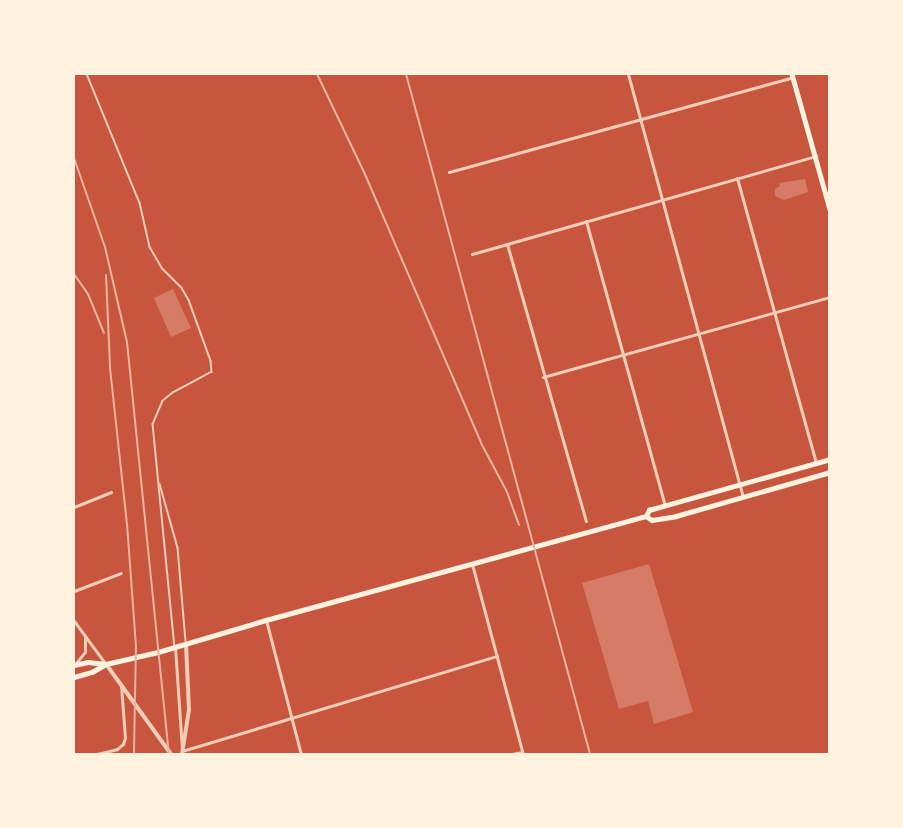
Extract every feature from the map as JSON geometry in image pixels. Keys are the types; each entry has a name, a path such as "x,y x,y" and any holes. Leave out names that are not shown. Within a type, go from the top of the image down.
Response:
{"main road":[{"path":"792,75 830,209"},
{"path":"74,664 106,663 175,647 646,516 649,510 665,505 830,459"},
{"path":"646,516 652,520 676,516 830,472"},
{"path":"74,677 92,672 106,663"}],"street":[{"path":"628,74 743,497"},
{"path":"449,172 792,75"},
{"path":"472,254 816,156"},
{"path":"737,177 816,462"},
{"path":"585,221 665,505"},
{"path":"507,244 543,377 586,521"},
{"path":"543,377 830,297"},
{"path":"74,507 111,492"},
{"path":"472,564 522,753 512,754"},
{"path":"74,591 121,573"},
{"path":"266,620 301,754"},
{"path":"74,621 171,754"},
{"path":"74,664 85,652 84,636"},
{"path":"182,753 189,711 186,644"},
{"path":"175,647 182,753"},
{"path":"182,753 291,717 497,656"},
{"path":"97,754 123,744 125,738 121,686"}],"lane":[{"path":"87,74 140,203 150,247 162,268 182,288 189,300 211,361 212,372 173,393 158,411 153,424 152,439 159,480 175,647"},
{"path":"159,480 178,548 186,644"}],"building":[{"path":"805,179 808,192 784,200 775,196 775,189 780,186 779,183"},
{"path":"173,289 191,328 171,337 154,298"},
{"path":"649,564 693,712 654,724 648,701 619,709 582,583"}],"railway":[{"path":"317,74 364,172 481,443 507,492 519,525"},
{"path":"406,74 590,754"},
{"path":"74,158 105,247 127,342 169,754"},
{"path":"74,274 88,294 104,333"},
{"path":"106,275 110,368 127,524 136,646 134,754"}]}
